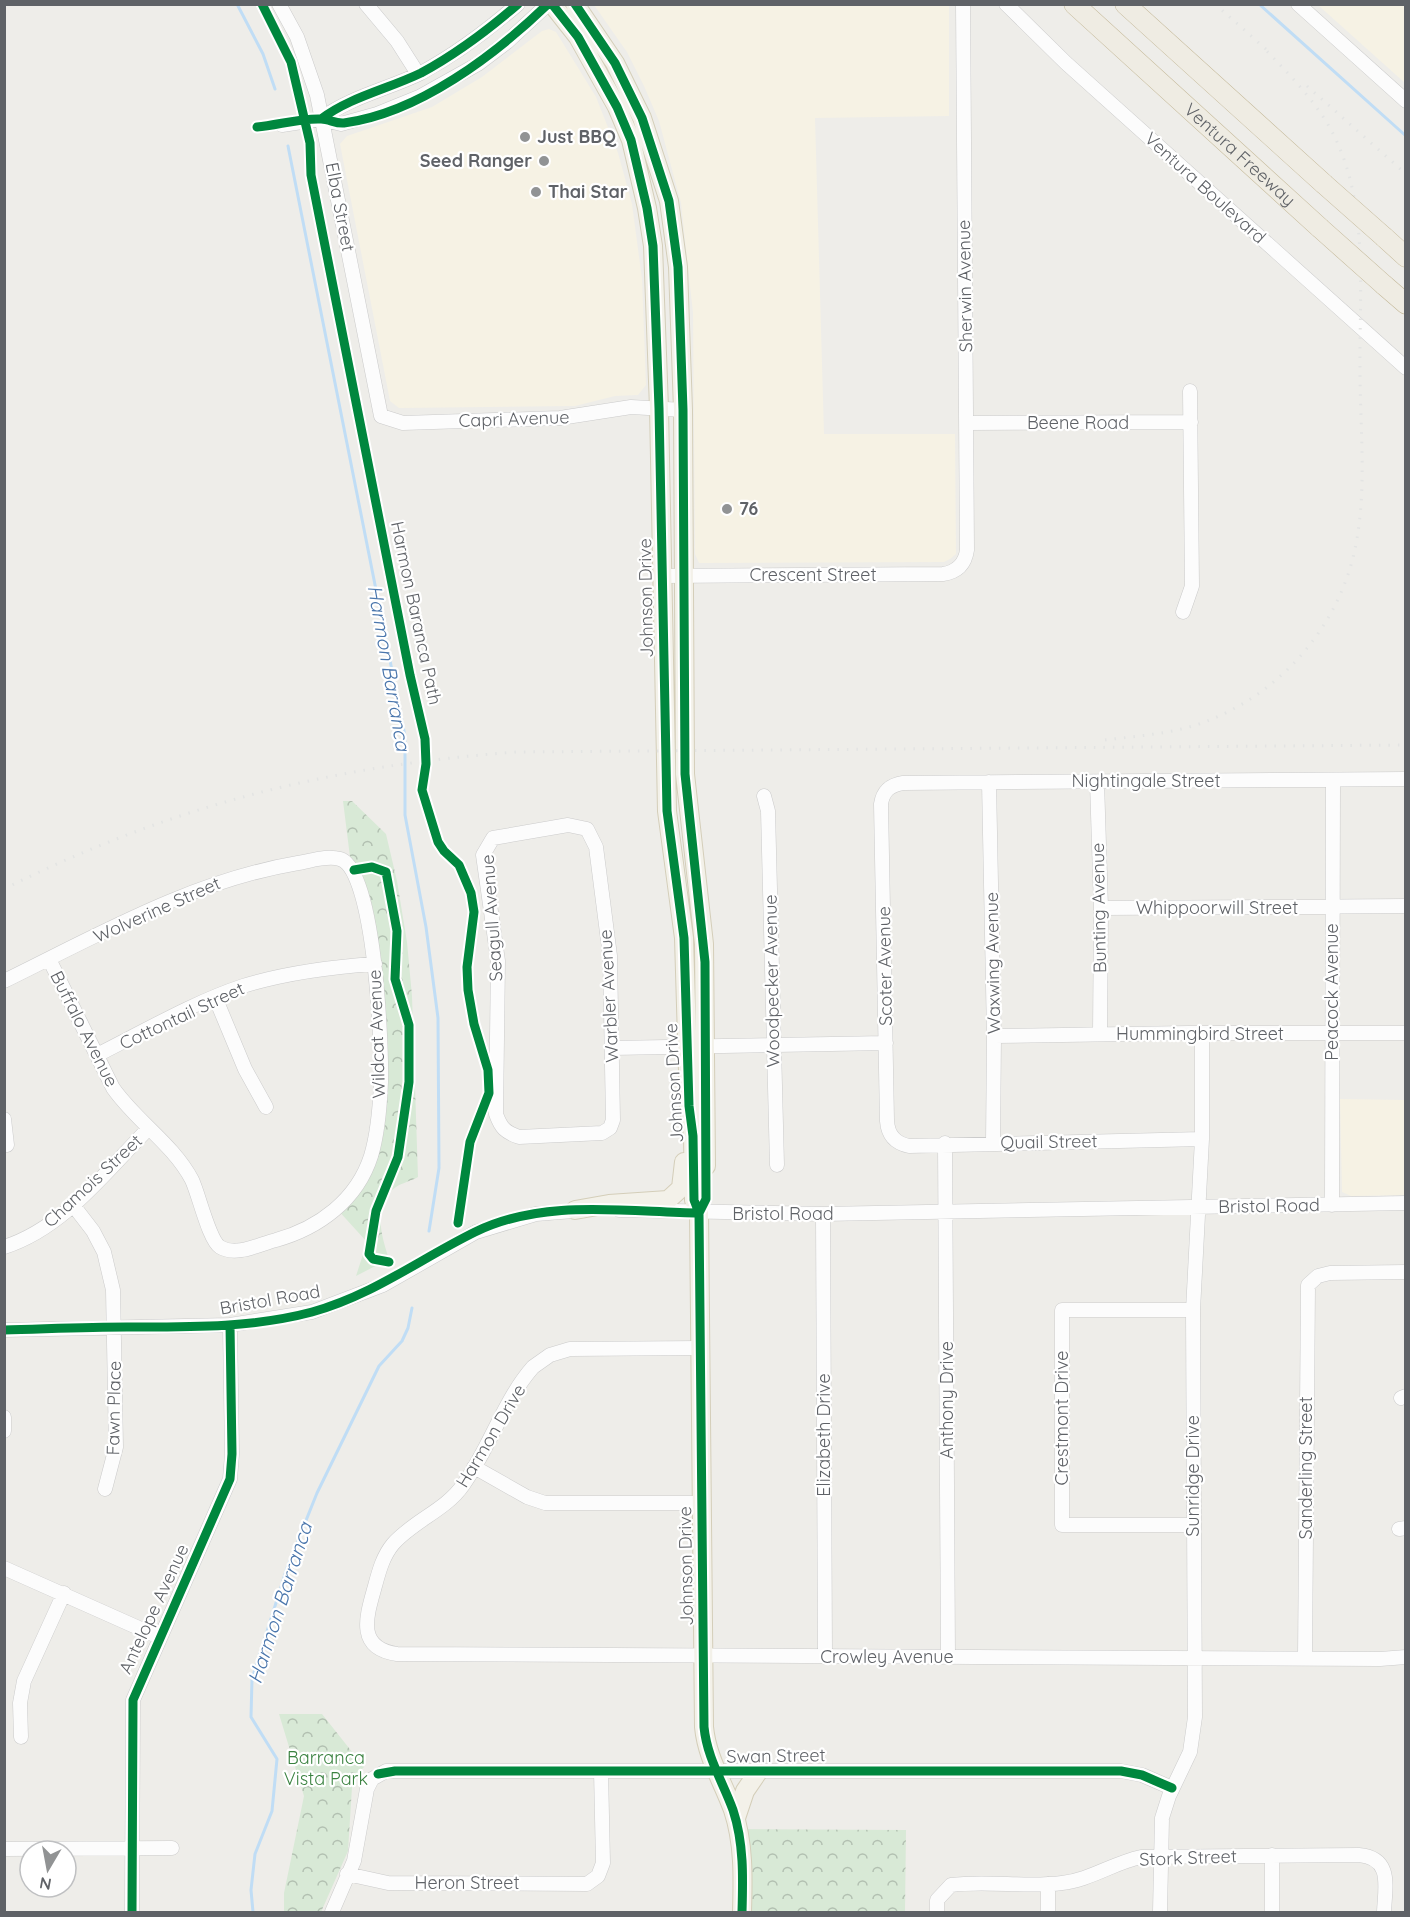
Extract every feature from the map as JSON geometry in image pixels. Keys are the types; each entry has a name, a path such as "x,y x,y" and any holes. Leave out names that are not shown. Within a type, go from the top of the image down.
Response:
{"highway":[{"name":"Ventura Freeway","path":"1074,4 1406,304"},
{"name":"Ventura Freeway","path":"1125,4 1406,257"}],"main road":[{"name":"Johnson Drive","path":"550,4 578,37 617,107 631,140 653,246 659,408 667,811 682,910 696,1047 706,1200 699,1214"},
{"name":"Johnson Drive","path":"575,4 606,48 630,90 650,140 669,201 678,267 683,410 682,576 685,774 704,944 689,1106 693,1136 694,1200 699,1214 705,1735 716,1773 736,1818 742,1859 742,1912"},
{"path":"617,107 639,141 649,172 663,182"},
{"path":"643,189 651,192 657,198 663,236 678,267"},
{"path":"575,1210 609,1204 660,1202 678,1194 683,1180 689,1106"},
{"path":"736,1818 745,1791 758,1772"}],"street":[{"name":"Elba Street","path":"279,4 297,37 309,68 381,416"},
{"path":"366,4 397,41 418,74"},
{"path":"321,119 337,107 418,74 465,46 518,4"},
{"path":"282,125 321,119 341,124 377,114 419,98 478,64 550,4"},
{"name":"Sherwin Avenue","path":"961,566 967,550 963,4"},
{"name":"Ventura Boulevard","path":"1006,4 1065,63 1406,368"},
{"path":"1298,4 1406,100"},
{"path":"1183,612 1192,586 1191,391"},
{"name":"Capri Avenue","path":"381,416 403,423 560,418 619,407 683,410"},
{"name":"Beene Road","path":"966,423 1191,422"},
{"name":"Crescent Street","path":"662,576 943,574 961,566"},
{"name":"Nightingale Street","path":"888,789 903,783 1406,779"},
{"name":"Peacock Avenue","path":"1332,1205 1333,780"},
{"name":"Bunting Avenue","path":"1097,782 1101,908 1100,1034"},
{"name":"Waxwing Avenue","path":"989,783 994,1036 993,1143"},
{"name":"Scoter Avenue","path":"888,789 881,804 887,1128 896,1142"},
{"name":"Woodpecker Avenue","path":"765,796 768,811 777,1165"},
{"name":"Seagull Avenue","path":"587,829 568,825 493,838 483,855 498,962 496,1114 501,1127 507,1133 519,1137 602,1133 610,1128"},
{"name":"Warbler Avenue","path":"587,829 596,847 610,956 613,1120 610,1128"},
{"name":"Wolverine Street","path":"4,981 157,906 217,882 260,870 328,858 343,860 351,865"},
{"name":"Wildcat Avenue","path":"217,1245 236,1251 297,1233 336,1209 363,1175 375,1140 381,1087 375,964 360,888 351,865"},
{"name":"Whippoorwill Street","path":"1101,908 1406,906"},
{"name":"Buffalo Avenue","path":"49,959 120,1097 172,1152 190,1177 202,1204 211,1236 217,1245"},
{"name":"Cottontail Street","path":"97,1055 215,997 286,975 375,964"},
{"path":"215,997 244,1069 266,1107"},
{"name":"Hummingbird Street","path":"994,1036 1202,1033 1406,1034"},
{"name":"Sunridge Drive","path":"1160,1912 1162,1818 1172,1788 1186,1763 1193,1739 1196,1658 1193,1525 1193,1310 1202,1139 1202,1033"},
{"path":"612,1048 886,1043"},
{"path":"4,1119 8,1145"},
{"name":"Chamois Street","path":"4,1247 37,1233 73,1205 149,1128"},
{"name":"Quail Street","path":"896,1142 909,1146 945,1143 1202,1139"},
{"name":"Anthony Drive","path":"945,1143 948,1657"},
{"name":"Bristol Road","path":"4,1330 230,1325 312,1312 383,1285 477,1232 536,1214 575,1210 699,1214 823,1214 1406,1203"},
{"name":"Fawn Place","path":"73,1205 93,1231 106,1259 112,1290 116,1447 105,1489"},
{"name":"Elizabeth Drive","path":"823,1214 825,1656"},
{"name":"Sanderling Street","path":"1305,1658 1306,1297 1311,1280 1330,1273 1406,1272"},
{"name":"Crestmont Drive","path":"1193,1310 1062,1310 1062,1525 1193,1525"},
{"name":"Antelope Avenue","path":"132,1912 133,1700 230,1479 232,1454 230,1325"},
{"name":"Harmon Drive","path":"372,1642 367,1633 367,1614 385,1556 399,1538 456,1494 528,1373 550,1355 570,1349 700,1348"},
{"path":"4,1417 4,1431"},
{"path":"474,1467 527,1497 545,1503 702,1503"},
{"path":"4,1568 159,1637"},
{"path":"21,1737 20,1703 24,1681 64,1593"},
{"name":"Crowley Avenue","path":"372,1642 387,1653 397,1654 703,1657 1380,1659 1406,1657"},
{"name":"Swan Street","path":"347,1874 354,1861 367,1789 372,1779 378,1774 395,1771 1121,1772 1142,1775 1172,1788"},
{"name":"Heron Street","path":"347,1874 388,1883 587,1884 598,1876 603,1863 601,1771"},
{"path":"4,1849 172,1848"},
{"path":"1272,1855 1272,1912"},
{"name":"Stork Street","path":"937,1906 951,1885 1048,1884 1084,1879 1130,1860 1160,1857 1359,1855 1377,1860 1384,1868 1387,1876 1384,1912"},
{"path":"332,1912 347,1874"},
{"path":"1048,1884 1048,1912"}],"shaded area":[{"path":"594,5 949,5 949,116 815,118 824,434 955,434 956,554 950,559 944,562 699,563 695,554 693,313 681,203 659,121 644,86 627,52"},
{"path":"1318,5 1405,5 1405,83"},
{"path":"549,29 556,32 596,97 618,153 632,204 642,279 646,385 638,395 615,396 575,406 399,408 390,401 340,144 347,136 432,107 482,77 542,31"},
{"path":"1340,1099 1405,1100 1405,1195 1351,1196 1342,1192"}],"green space":[{"path":"343,801 352,801 386,834 397,881 407,942 412,996 418,1177 396,1187 383,1202 380,1221 389,1259 356,1276 367,1242 336,1208 349,1195 375,1139 375,964 351,865"},
{"name":"Barranca Vista Park","path":"279,1714 322,1714 364,1767 356,1775 352,1787 348,1851 321,1912 284,1912 284,1893 304,1796"},
{"path":"738,1829 906,1830 905,1912 742,1912"}],"waterway":[{"name":"Harmon Barranca","path":"237,4 263,54 275,89"},
{"path":"1259,4 1406,136"},
{"name":"Harmon Barranca","path":"288,146 405,736 405,815 426,927 438,1018 439,1168 429,1231"},
{"name":"Harmon Barranca","path":"253,1912 251,1890 255,1854 272,1811 277,1759 251,1717 252,1679 287,1568 317,1493 379,1366 402,1341 408,1328 412,1308"}],"railway":[{"path":"1215,4 1267,50"},
{"path":"1105,740 1165,732 1199,724 1229,711 1258,694 1283,674 1306,650 1325,624 1340,595 1351,564 1358,532 1362,472 1361,273 1356,208 1339,146 1324,118 1302,89 1262,46"},
{"path":"1307,86 1406,174"},
{"path":"4,889 129,834 191,812 316,779 447,758 516,752 1406,745"}],"cycle path":[{"name":"Harmon Baranca Path","path":"262,4 291,62 310,143 311,175 410,675 425,739 426,764 422,790 438,842 459,865 471,893 474,912 467,967 468,990 474,1024 488,1070 489,1093 470,1142 458,1223"},
{"path":"321,119 344,105 434,66 471,41 518,4"},
{"path":"257,127 313,119 344,123 372,117 400,107 428,94 480,61 548,4"},
{"path":"552,4 578,37 617,107 631,140 647,208 653,246 659,408 667,811 684,938 694,1200 699,1213 704,1727 708,1749 737,1822 741,1848 742,1912"},
{"path":"575,4 615,63 642,118 669,201 678,267 683,410 685,774 705,962 706,1199 699,1213"},
{"path":"354,870 372,867 386,872 397,931 395,979 409,1025 409,1082 398,1157 376,1211 369,1254 373,1259 389,1262"},
{"path":"4,1330 197,1326 266,1321 334,1305 396,1276 455,1242 501,1221 557,1211 586,1209 699,1213"},
{"path":"132,1912 133,1700 230,1479 232,1454 230,1325"},
{"path":"378,1774 395,1771 1121,1771 1142,1775 1172,1788"}],"place":[{"name":"Just BBQ","path":"525,137"},
{"name":"Seed Ranger","path":"544,161"},
{"name":"Thai Star","path":"536,192"},
{"name":"76","path":"727,509"}]}
